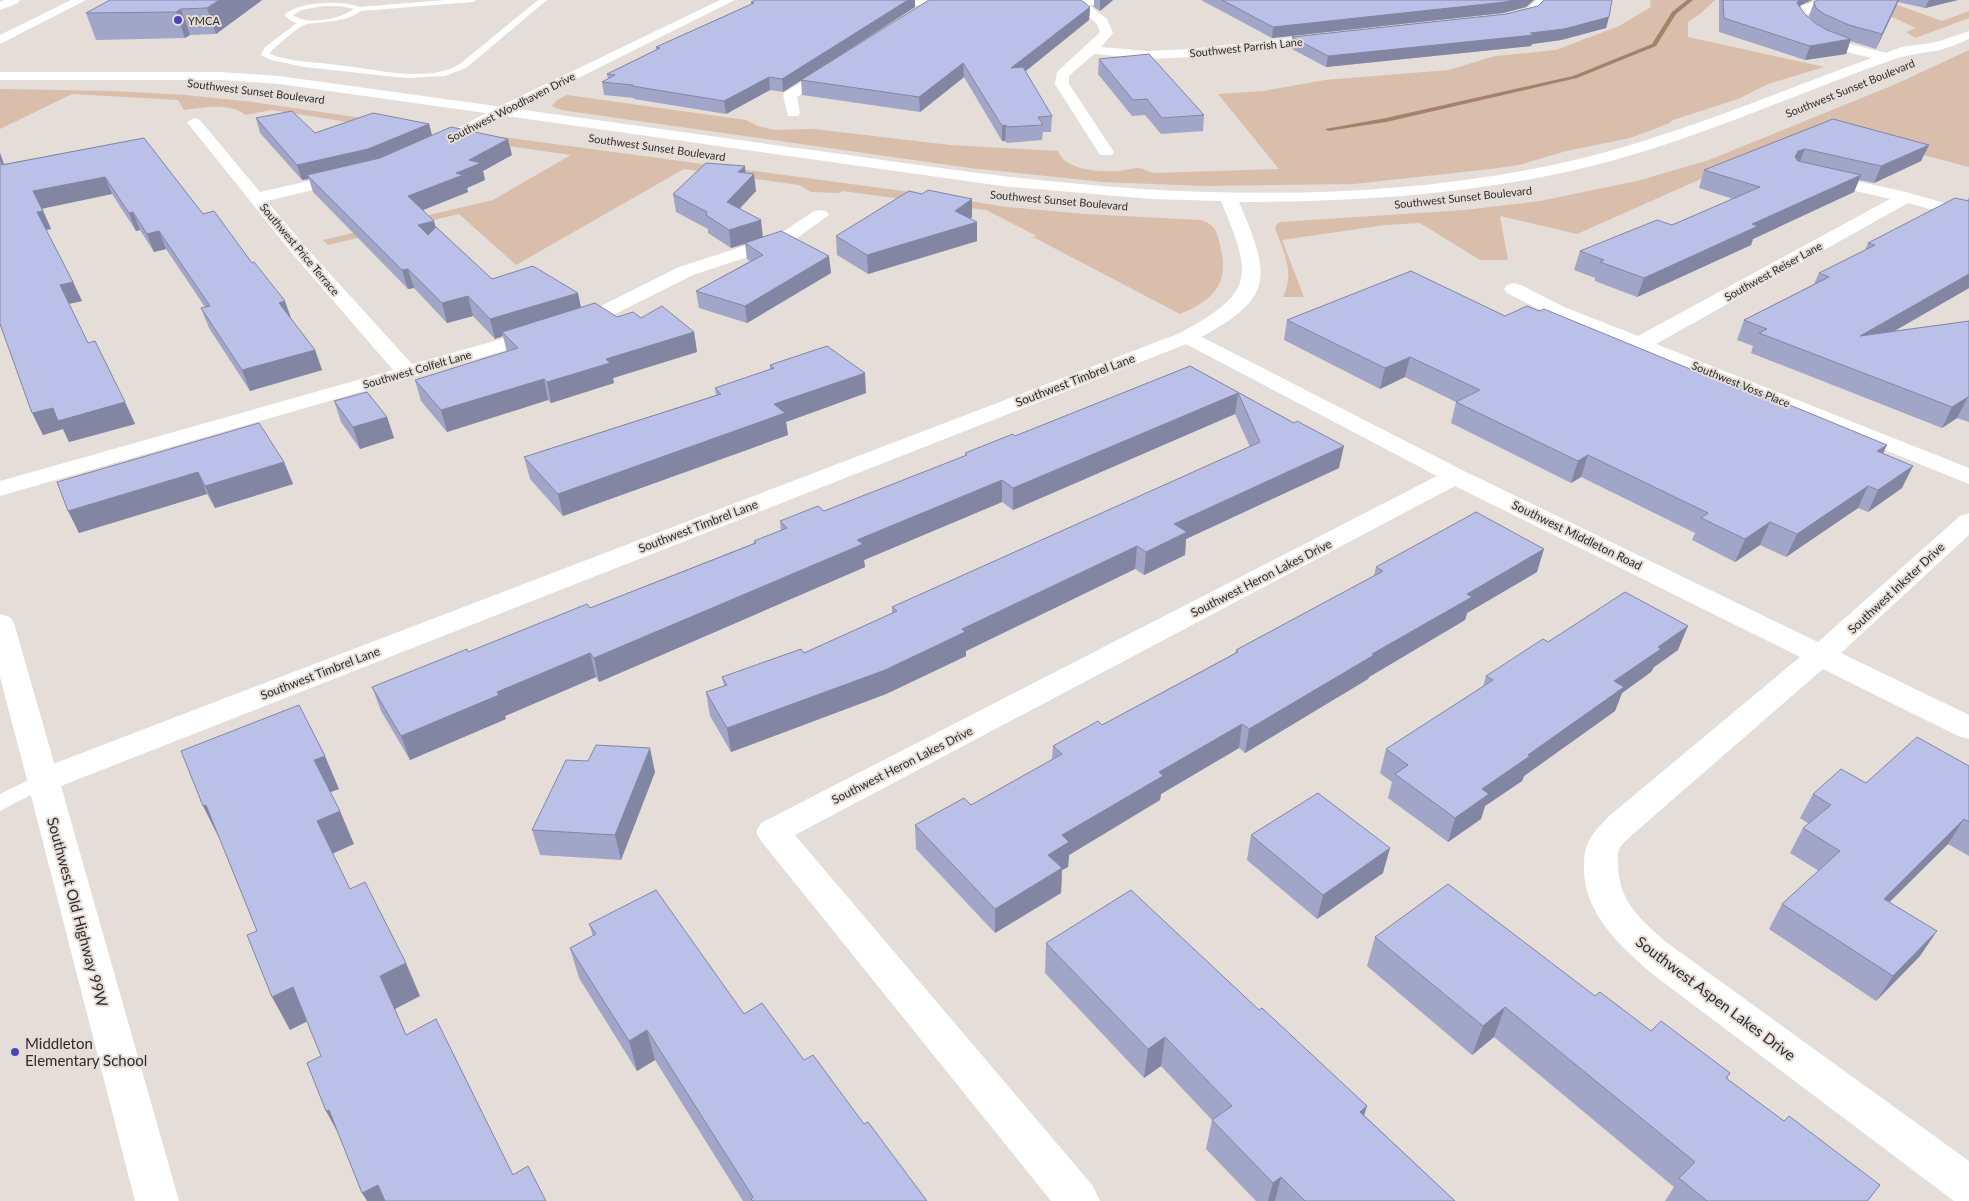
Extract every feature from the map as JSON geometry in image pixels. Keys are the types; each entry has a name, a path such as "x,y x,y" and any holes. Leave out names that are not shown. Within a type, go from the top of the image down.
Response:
{"main road":[{"path":"0,6 14,0"},
{"path":"0,40 80,0"},
{"name":"Southwest Woodhaven Drive","path":"418,153 728,0"},
{"path":"901,0 978,6"},
{"path":"1030,6 1102,0"},
{"path":"1494,20 1531,12 1543,0"},
{"path":"1833,0 1804,10 1800,16 1802,23 1810,30 1824,37 1890,63"},
{"path":"1078,2 1103,22 1107,33 1091,50 1062,75 1062,84 1106,152"},
{"path":"917,15 933,3"},
{"name":"Southwest Sunset Boulevard","path":"1870,80 1907,50 1939,46 1969,35"},
{"name":"Southwest Parrish Lane","path":"1091,50 1148,55 1182,54 1337,37"},
{"name":"Southwest Sunset Boulevard","path":"1909,64 1932,56 1939,46"},
{"path":"793,113 790,96 845,60"},
{"name":"Southwest Sunset Boulevard","path":"0,76 222,76 279,80 1010,182 1231,204 1315,195 1406,190 1490,181 1555,169 1603,158 1657,142 1890,63"},
{"name":"Southwest Sunset Boulevard","path":"157,77 197,85 250,90 866,178"},
{"name":"Southwest Price Terrace","path":"195,123 297,248 407,372"},
{"path":"257,198 359,174"},
{"path":"1807,175 1906,197 1969,215"},
{"name":"Southwest Sunset Boulevard","path":"979,193 1075,203 1231,204 1357,208 1447,201 1534,190"},
{"name":"Southwest Reiser Lane","path":"1640,344 1906,197"},
{"name":"Southwest Timbrel Lane","path":"43,780 1188,337 1223,318 1235,308 1250,290 1253,279 1251,255 1231,204"},
{"name":"Southwest Colfelt Lane","path":"0,489 541,334 598,315 686,271 784,239 820,215"},
{"name":"Southwest Voss Place","path":"1514,289 1557,311 1969,476"},
{"name":"Southwest Middleton Road","path":"1188,337 1455,476 1969,728"},
{"name":"Southwest Heron Lakes Drive","path":"1078,1201 773,832 1455,476"},
{"name":"Southwest Inkster Drive","path":"1822,655 1969,521"},
{"name":"Southwest Old Highway 99W","path":"0,623 157,1201"},
{"name":"Southwest Aspen Lakes Drive","path":"1822,655 1620,826 1603,846 1600,873 1605,892 1616,914 1631,934 1664,962 1969,1186"}],"lane":[{"path":"359,9 350,4 331,2 301,8 288,16 291,19 303,22 331,20 355,13 359,9 473,0"},
{"path":"303,22 268,49 265,55 277,60 297,63 414,76 442,74 458,70 544,0"},
{"path":"0,790 43,780"},
{"path":"0,803 43,780"}],"shaded area":[{"path":"1650,0 1715,0 1688,22 1688,37 1824,67 1768,84 1738,99 1673,120 1670,123 1630,138 1566,151 1519,165 1354,184 1203,186 1103,182 970,168 568,111 552,106 557,100 567,95 746,120 758,126 775,130 814,129 950,145 1058,151 1068,163 1084,169 1103,171 1138,168 1153,173 1279,169 1218,94 1263,91 1325,80 1449,70 1495,56 1556,50 1619,26 1651,7"},
{"path":"1884,0 1942,21 1969,11 1969,18 1915,38 1906,32 1916,28 1890,16"},
{"path":"1969,50 1969,167 1820,128 1577,234 1500,216 1508,260 1480,260 1420,223 1385,225 1282,240 1304,297 1283,297 1288,279 1288,271 1285,254 1275,229 1276,225 1280,222 1465,210 1540,201 1637,181 1709,160 1896,84"},
{"path":"0,89 114,91 185,95 253,102 423,127 431,131 429,135 272,110 245,115 232,108 224,107 184,110 178,100 72,94 0,129"},
{"path":"495,136 918,193 1007,207 1085,214 1200,220 1212,226 1216,232 1223,258 1223,270 1221,280 1210,296 1192,309 1180,314 1033,237 1037,236 986,210 842,191 840,193 811,192 799,185 684,169 516,265 459,214 328,245 323,240 493,200 571,155 467,140"}],"building":[{"path":"110,0 219,0 207,8 181,9 176,12 86,13"},
{"path":"755,0 908,0 782,79 769,77 724,101 633,85 602,82 615,75 607,74 660,48 656,47 754,3 751,2"},
{"path":"929,0 1081,0 1090,7 1011,68 1023,67 1052,116 1038,117 1043,125 1002,126 963,63 919,97 801,80"},
{"path":"1222,0 1515,0 1273,27"},
{"path":"1544,0 1612,0 1609,17 1564,29 1530,33 1534,35 1328,56 1292,37 1506,14 1538,6"},
{"path":"1723,0 1799,0 1797,3 1815,23 1827,30 1851,39 1810,46 1724,18"},
{"path":"1817,0 1898,0 1882,34 1849,25 1824,14 1816,8 1814,2"},
{"path":"1149,54 1204,115 1162,118 1147,99 1133,100 1099,59"},
{"path":"292,111 315,133 373,113 429,124 368,149 297,165 256,118"},
{"path":"1833,119 1929,145 1881,166 1805,149 1798,151 1795,157 1798,161 1861,175 1752,224 1758,226 1644,278 1600,262 1604,260 1580,251 1657,220 1672,225 1760,187 1704,170"},
{"path":"451,127 508,139 469,160 481,163 456,173 463,175 408,196 434,221 418,225 428,235 436,227 492,279 533,266 578,293 490,319 468,296 442,303 408,269 402,270 307,175 380,158"},
{"path":"144,138 203,214 214,211 252,263 254,262 285,301 279,303 315,350 242,370 201,308 210,306 159,231 147,234 133,212 129,213 105,177 33,191 43,211 37,212 73,282 60,285 88,343 95,341 125,402 58,421 53,408 32,413 0,324 0,158 2,165"},
{"path":"706,163 745,166 738,172 754,174 727,202 761,220 729,230 706,215 707,212 673,194"},
{"path":"928,190 972,199 955,211 977,222 867,255 836,236 909,191 922,194"},
{"path":"1955,198 1969,201 1969,274 1860,336 1969,321 1969,397 1952,407 1759,333 1767,329 1744,320 1829,277 1819,273 1875,245 1868,243"},
{"path":"781,231 829,256 745,306 696,291 763,255 745,243"},
{"path":"1411,271 1505,316 1527,306 1539,311 1544,309 1690,369 1695,366 1887,445 1877,451 1913,466 1878,490 1868,486 1797,534 1770,522 1745,539 1701,518 1708,513 1588,455 1578,461 1456,402 1480,390 1410,357 1385,368 1287,320"},
{"path":"595,303 617,317 633,312 641,318 662,306 694,332 606,359 610,363 547,382 544,379 441,410 415,380 518,348 502,332"},
{"path":"827,346 865,373 774,404 785,413 558,494 524,457 721,394 715,388 774,368 770,365"},
{"path":"1190,366 1294,423 1297,421 1344,446 1174,524 1187,532 1146,552 1137,546 962,629 965,632 885,670 727,728 706,692 727,685 722,677 801,649 804,653 897,611 892,607 1260,442 1238,393 1013,488 1002,480 857,540 863,544 594,658 590,653 497,692 499,695 401,736 372,687 467,649 468,652 587,604 590,608 756,543 754,541 787,528 780,521 818,506 824,511 967,455 965,453 1013,434 1015,436"},
{"path":"367,392 387,417 353,427 334,401"},
{"path":"259,423 284,462 205,486 198,472 68,511 57,482"},
{"path":"1476,512 1544,549 1467,594 1472,597 1372,654 1374,655 1249,729 1242,724 1159,772 1163,776 1062,835 1069,842 1048,855 1062,868 995,909 915,825 964,798 971,805 1062,754 1053,746 1098,721 1102,725 1238,652 1236,650 1383,571 1376,567"},
{"path":"1625,592 1688,626 1658,647 1661,649 1614,681 1624,687 1482,789 1489,794 1455,818 1395,774 1408,765 1386,749 1493,680 1486,676 1543,639 1548,642"},
{"path":"299,705 325,756 314,760 340,811 317,821 350,889 365,882 406,963 380,976 406,1035 436,1019 513,1175 528,1166 546,1201 385,1201 378,1185 362,1193 329,1110 326,1111 307,1063 321,1056 293,987 272,997 247,935 257,931 206,805 203,806 181,751"},
{"path":"1917,737 1969,766 1969,822 1964,819 1884,899 1937,931 1893,976 1782,904 1840,851 1803,828 1831,805 1813,794 1841,769 1866,783"},
{"path":"596,745 650,748 615,835 532,830 566,760 588,761"},
{"path":"1318,793 1390,848 1323,895 1251,835"},
{"path":"1448,884 1595,996 1600,992 1651,1031 1661,1021 1730,1073 1726,1078 1784,1121 1789,1116 1880,1185 1867,1201 1707,1201 1679,1178 1695,1162 1505,1007 1483,1026 1375,937"},
{"path":"656,890 744,1014 762,1003 804,1060 813,1055 864,1124 868,1122 927,1201 753,1201 751,1199 753,1197 647,1030 629,1041 570,948 596,934 589,924"},
{"path":"1131,890 1259,1010 1262,1008 1367,1106 1360,1112 1455,1201 1305,1201 1281,1177 1273,1183 1212,1120 1232,1106 1165,1037 1148,1049 1046,943"}],"waterway":[{"path":"1328,129 1386,120 1575,77 1654,45 1674,13 1690,0"}],"place":[{"name":"YMCA","path":"178,20"},
{"name":"Middleton Elementary School","path":"15,1052"}]}
